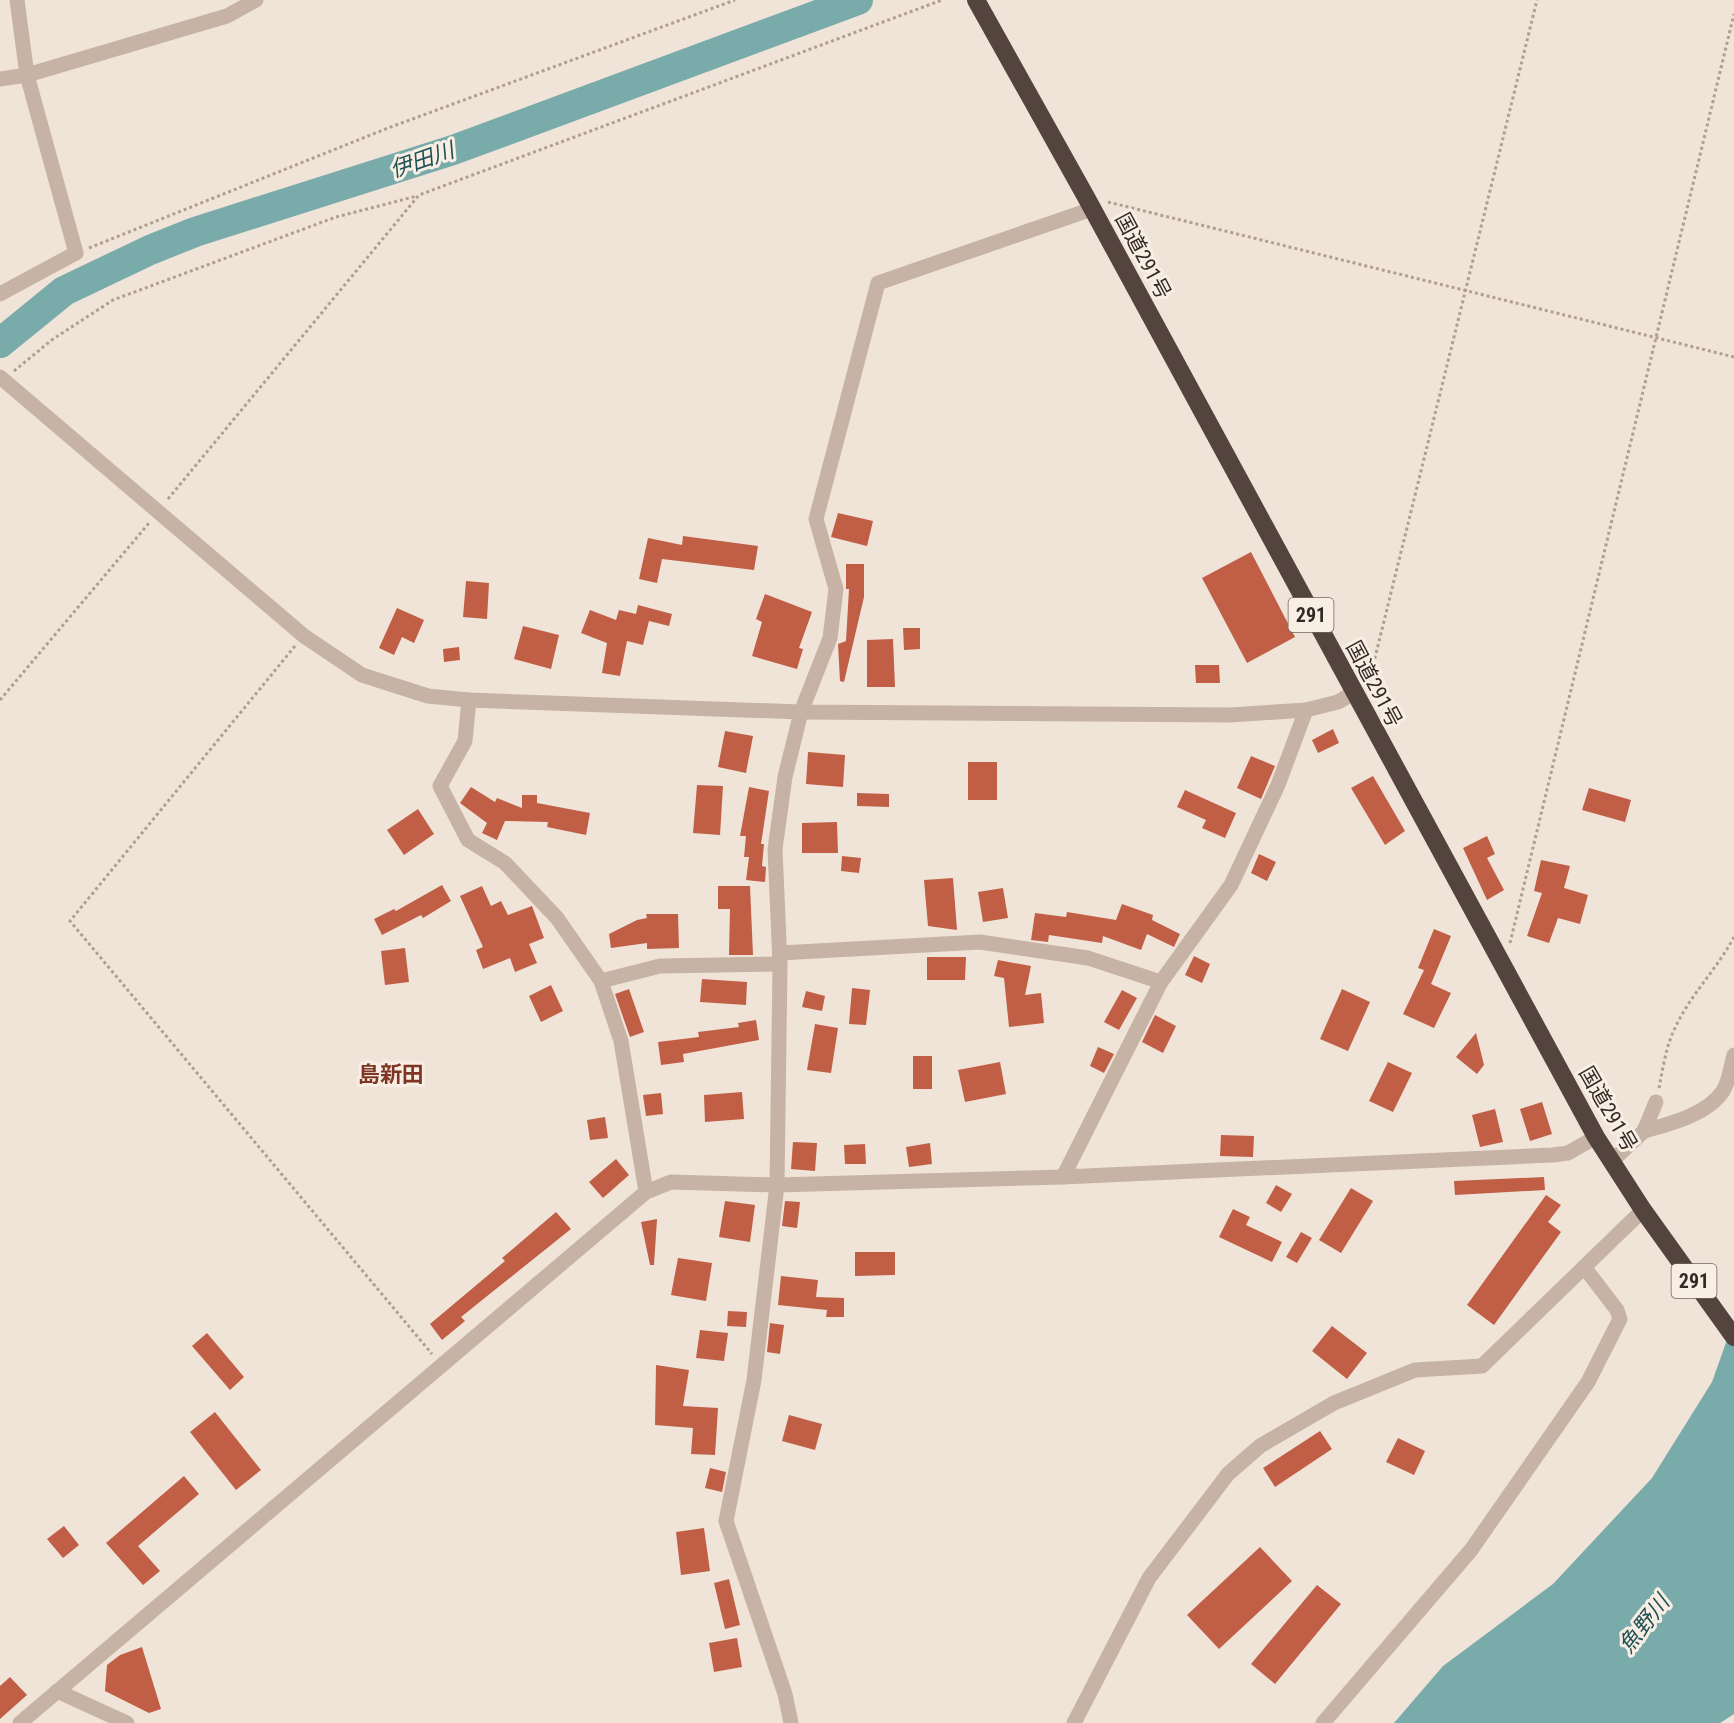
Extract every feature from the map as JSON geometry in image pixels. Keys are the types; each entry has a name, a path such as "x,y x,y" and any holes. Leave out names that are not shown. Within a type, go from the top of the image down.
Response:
{"highway":[{"name":"国道291号","path":"976,0 1089,203 1596,1137 1654,1226 1734,1337"}],"street":[{"path":"0,294 76,254 27,75 17,0"},
{"path":"0,79 27,75 227,16 255,0"},
{"path":"791,1723 785,1694 726,1521 754,1380 777,1185 780,959 775,849 785,777 801,712 830,638 836,589 816,519 878,283 1089,203"},
{"path":"2,379 304,636 362,675 428,696 469,700 801,712 1230,715 1306,711 1338,702 1353,693"},
{"path":"469,700 465,741 440,786 454,818 468,840 505,863 557,918 601,981 621,1041 646,1191"},
{"path":"1063,1177 1161,982 1231,885 1278,785 1306,711"},
{"path":"601,981 660,966 780,959 980,942 1088,958 1161,982"},
{"path":"1644,1131 1671,1123 1714,1100 1724,1090 1734,1055"},
{"path":"1612,1161 1644,1131 1656,1102"},
{"path":"20,1723 646,1191 671,1182 777,1185 1063,1177 1552,1155 1568,1153 1596,1137"},
{"path":"1074,1723 1149,1578 1228,1474 1260,1446 1334,1403 1415,1370 1482,1366 1643,1210"},
{"path":"1323,1723 1471,1550 1588,1382 1620,1319 1617,1310 1584,1267"},
{"path":"57,1691 127,1723"}],"path":[{"path":"76,254 388,128 735,0"},
{"path":"2,379 53,339 113,300 336,217 419,195 942,0"},
{"path":"1353,693 1372,681 1537,0"},
{"path":"1497,956 1510,945 1734,14"},
{"path":"0,700 419,195"},
{"path":"1089,203 1734,357"},
{"path":"304,636 70,921 442,1366"},
{"path":"1656,1102 1675,1026 1721,961 1734,937"}],"water":[{"name":"魚野川","path":"1734,1320 1734,1714 1720,1723 1394,1723 1443,1666 1553,1584 1652,1478 1712,1382"}],"building":[{"path":"838,513 873,521 867,546 831,537"},
{"path":"683,536 758,546 754,570 662,559 657,583 639,579 648,538 682,545"},
{"path":"1251,552 1295,637 1247,663 1202,578"},
{"path":"846,564 864,564 864,597 844,682 840,681 838,644 846,641 849,589 846,589"},
{"path":"466,581 489,583 487,619 463,617"},
{"path":"765,594 812,612 799,648 803,649 797,669 752,656 762,622 756,619"},
{"path":"638,605 672,614 669,626 649,621 643,645 627,641 620,676 602,673 607,643 581,633 590,610 616,620 619,610 636,614"},
{"path":"397,608 424,620 414,643 402,637 394,655 379,648"},
{"path":"523,626 559,635 551,669 514,659"},
{"path":"903,628 920,628 920,649 904,650"},
{"path":"893,639 895,687 867,687 867,640"},
{"path":"459,647 460,660 444,662 443,649"},
{"path":"1195,665 1219,665 1220,683 1196,683"},
{"path":"1333,729 1339,743 1318,753 1312,740"},
{"path":"725,731 753,736 746,773 718,767"},
{"path":"808,752 845,755 843,787 806,784"},
{"path":"1251,756 1275,766 1261,799 1237,788"},
{"path":"968,762 997,762 997,800 968,800"},
{"path":"1373,776 1405,831 1385,845 1351,788"},
{"path":"697,785 723,786 720,835 693,833"},
{"path":"471,787 495,802 497,798 522,808 522,795 537,795 537,803 590,813 586,835 547,827 548,822 505,821 497,840 482,833 487,823 460,803"},
{"path":"749,787 769,791 761,844 764,844 762,866 766,867 765,882 746,880 749,857 744,857 746,836 740,836"},
{"path":"1589,788 1631,800 1625,822 1582,810"},
{"path":"1185,790 1236,813 1225,838 1202,828 1206,820 1177,807"},
{"path":"857,793 889,794 889,807 857,806"},
{"path":"418,809 434,834 404,855 387,830"},
{"path":"837,822 838,853 802,853 802,823"},
{"path":"1487,836 1495,854 1487,858 1504,890 1487,900 1463,848"},
{"path":"1259,854 1276,862 1267,881 1251,873"},
{"path":"842,856 861,858 859,873 841,871"},
{"path":"1541,860 1570,866 1564,888 1588,895 1580,924 1558,918 1549,943 1527,936 1542,893 1534,891"},
{"path":"953,878 957,930 928,926 924,880"},
{"path":"442,885 451,901 423,918 421,915 382,935 374,919 394,909 396,911"},
{"path":"482,886 491,906 501,901 508,915 532,906 544,938 529,944 537,963 515,972 510,958 483,969 476,950 483,947 460,896"},
{"path":"718,886 750,886 753,955 729,955 730,909 718,909"},
{"path":"1003,888 1008,918 983,922 978,892"},
{"path":"1122,904 1153,915 1152,920 1180,934 1174,947 1147,934 1141,950 1103,936 1102,943 1049,935 1048,942 1031,940 1035,913 1066,917 1067,912 1116,920"},
{"path":"646,914 678,914 679,948 647,949 647,943 611,948 609,934 637,920 647,918"},
{"path":"1434,929 1451,936 1431,984 1451,993 1434,1028 1403,1014 1424,970 1418,968"},
{"path":"405,948 409,982 385,985 381,951"},
{"path":"1194,956 1210,964 1202,983 1185,975"},
{"path":"927,957 966,957 965,980 927,980"},
{"path":"998,960 1031,966 1025,995 1041,993 1044,1023 1009,1027 1004,978 994,976"},
{"path":"702,979 747,982 746,1005 700,1002"},
{"path":"551,985 563,1011 541,1022 529,996"},
{"path":"852,988 870,990 866,1025 849,1024"},
{"path":"629,989 644,1032 630,1037 615,994"},
{"path":"1342,989 1370,1002 1348,1051 1320,1039"},
{"path":"1122,990 1137,998 1119,1030 1104,1022"},
{"path":"806,991 825,996 822,1011 802,1007"},
{"path":"1155,1015 1176,1026 1163,1053 1142,1042"},
{"path":"756,1020 759,1040 683,1054 684,1062 661,1065 658,1042 699,1037 698,1032 739,1027 738,1023"},
{"path":"815,1024 838,1028 831,1073 807,1070"},
{"path":"1476,1033 1484,1065 1477,1074 1456,1057"},
{"path":"1098,1047 1114,1054 1104,1073 1090,1066"},
{"path":"913,1056 932,1056 932,1089 913,1089"},
{"path":"1000,1062 1006,1094 965,1102 958,1070"},
{"path":"1388,1062 1412,1073 1393,1112 1369,1101"},
{"path":"742,1092 744,1119 705,1122 704,1095"},
{"path":"661,1093 663,1114 646,1116 643,1095"},
{"path":"1542,1102 1552,1134 1530,1141 1520,1109"},
{"path":"1495,1109 1503,1142 1480,1147 1472,1115"},
{"path":"605,1117 608,1138 590,1140 587,1120"},
{"path":"1221,1135 1254,1136 1253,1157 1220,1156"},
{"path":"793,1142 817,1143 815,1171 791,1169"},
{"path":"930,1143 932,1164 909,1167 906,1147"},
{"path":"865,1144 866,1164 845,1164 844,1145"},
{"path":"616,1159 629,1175 603,1198 589,1182"},
{"path":"1544,1177 1545,1190 1455,1195 1454,1181"},
{"path":"1276,1185 1292,1194 1281,1212 1266,1203"},
{"path":"1351,1188 1373,1201 1341,1253 1319,1240"},
{"path":"1546,1195 1561,1205 1548,1222 1561,1232 1494,1325 1467,1305"},
{"path":"725,1201 755,1205 750,1242 719,1237"},
{"path":"785,1201 800,1202 797,1228 782,1226"},
{"path":"1233,1209 1250,1217 1246,1225 1282,1242 1272,1262 1219,1237"},
{"path":"556,1212 571,1229 461,1317 465,1321 442,1340 430,1324 505,1261 502,1258"},
{"path":"657,1219 654,1265 650,1265 641,1222"},
{"path":"1301,1232 1312,1238 1297,1263 1286,1257"},
{"path":"855,1252 895,1252 895,1275 855,1276"},
{"path":"678,1258 712,1263 706,1301 671,1295"},
{"path":"781,1276 818,1280 816,1297 844,1298 844,1317 826,1317 827,1310 778,1305"},
{"path":"728,1311 747,1312 746,1327 727,1326"},
{"path":"770,1323 784,1325 780,1354 767,1352"},
{"path":"1332,1326 1367,1353 1347,1379 1312,1351"},
{"path":"700,1330 728,1333 724,1361 696,1358"},
{"path":"207,1333 244,1377 230,1390 192,1346"},
{"path":"656,1365 689,1370 683,1406 718,1408 715,1455 691,1454 693,1428 655,1425"},
{"path":"215,1412 261,1470 236,1490 190,1432"},
{"path":"789,1415 822,1424 815,1450 782,1441"},
{"path":"1320,1431 1332,1449 1275,1487 1263,1468"},
{"path":"1398,1438 1425,1451 1414,1475 1386,1462"},
{"path":"710,1468 726,1472 722,1492 705,1488"},
{"path":"184,1476 199,1494 138,1546 160,1571 143,1585 106,1543"},
{"path":"64,1526 79,1545 63,1558 47,1539"},
{"path":"704,1528 710,1571 681,1575 676,1532"},
{"path":"1260,1547 1292,1581 1219,1649 1187,1615"},
{"path":"729,1579 740,1625 725,1629 714,1583"},
{"path":"1317,1585 1341,1604 1275,1684 1251,1664"},
{"path":"737,1638 742,1667 714,1672 709,1643"},
{"path":"142,1647 161,1709 149,1713 105,1691 107,1665 120,1655"},
{"path":"10,1677 27,1695 0,1719 0,1686"}],"waterway":[{"name":"伊田川","path":"0,343 64,291 150,250 195,232 453,150 858,0"}],"district":[{"name":"島新田","path":"391,1074"}]}
